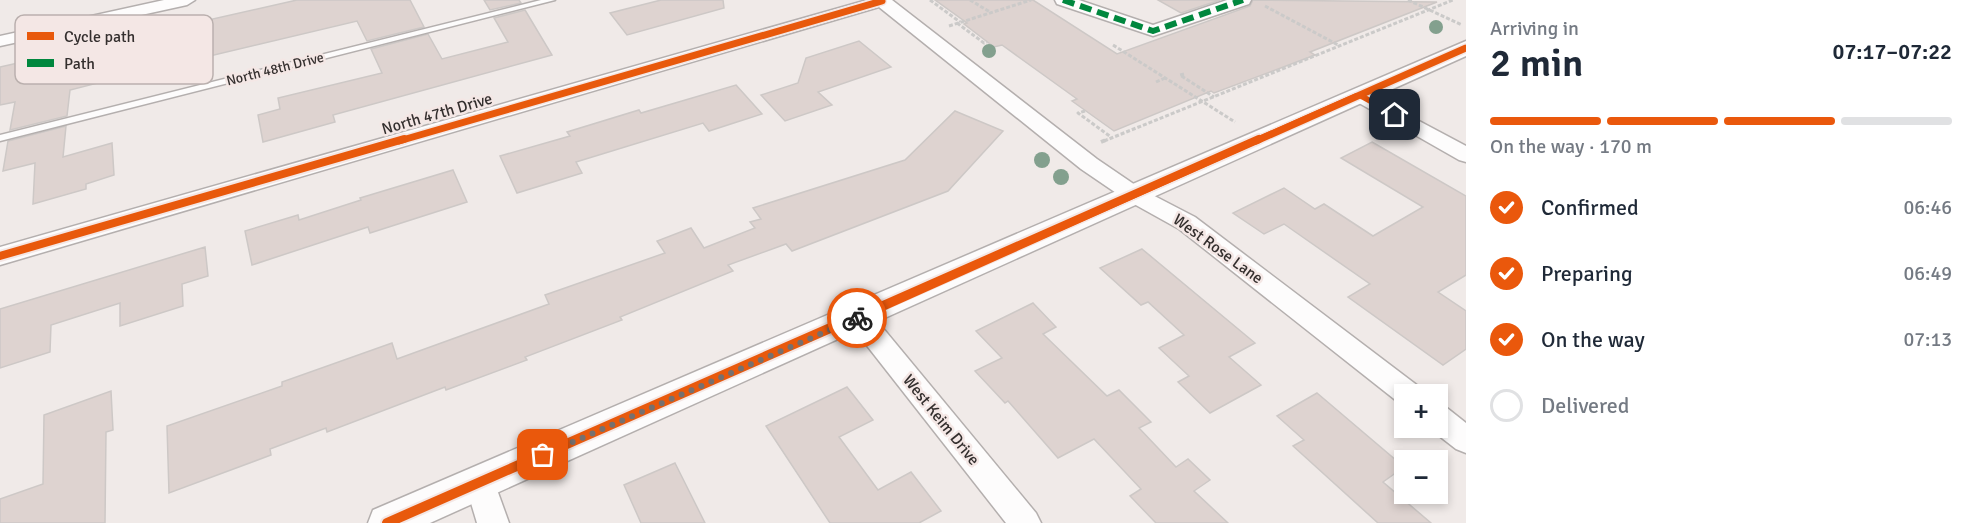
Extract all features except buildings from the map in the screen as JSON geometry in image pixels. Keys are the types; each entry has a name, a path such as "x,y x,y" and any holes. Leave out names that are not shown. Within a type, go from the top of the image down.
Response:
{"street":[{"path":"119,15 187,0"},
{"name":"West Rose Lane","path":"881,0 1089,164 1133,194 1187,223 1395,384"},
{"name":"North 47th Drive","path":"0,256 881,0"},
{"path":"1064,0 1153,32 1244,0"},
{"path":"0,41 15,38"},
{"path":"387,523 1466,48"},
{"path":"1359,95 1466,154"},
{"name":"West Keim Drive","path":"859,317 1025,523"},
{"path":"1448,426 1466,440"},
{"path":"480,483 493,523"}],"lane":[{"name":"North 48th Drive","path":"0,138 551,0"}],"path":[{"path":"930,0 984,43 987,42"},
{"path":"970,0 990,13"},
{"path":"942,28 1031,0"},
{"path":"1408,0 1466,27"},
{"path":"1095,144 1454,0"},
{"path":"1263,5 1341,46"},
{"path":"1113,45 1235,123"},
{"path":"1184,74 1180,75 1214,97"},
{"path":"1156,81 1165,78"},
{"path":"1085,111 1078,113 1112,137"},
{"path":"1156,120 1152,115 1161,118"}],"marked path":[{"path":"1063,0 1153,31 1243,0"}],"cycle path":[{"path":"0,256 882,1"},
{"path":"387,523 1466,48"}],"way so far":[{"path":"543,455 857,318"}],"route":[{"path":"857,318 1359,95 1395,115"}]}
